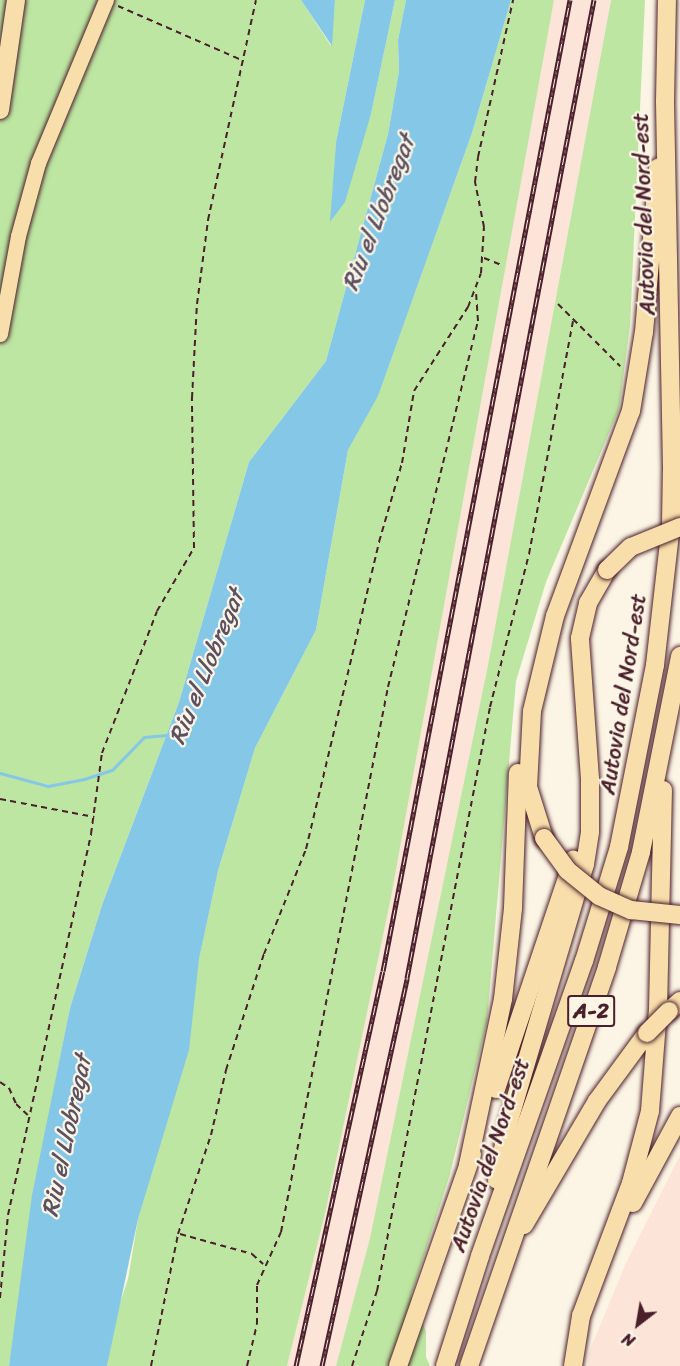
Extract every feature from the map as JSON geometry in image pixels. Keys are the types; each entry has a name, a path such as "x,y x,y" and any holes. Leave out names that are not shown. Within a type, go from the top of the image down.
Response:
{"highway":[{"name":"Autovia del Nord-est","path":"445,1366 489,1229 584,961 619,847 656,664 671,524 672,467 665,100 667,0"},
{"path":"0,110 16,1"},
{"path":"665,100 640,370 624,437 586,534 545,650 532,711 528,787 544,838 567,870 599,896 631,910 680,915"},
{"path":"489,1229 508,1124 585,864 590,832 580,638 588,603 607,570 640,542 680,527"},
{"path":"468,1165 492,1061 506,976 513,908 519,745 528,682 548,612 586,534"},
{"name":"Autovia del Nord-est","path":"469,1366 503,1260 607,967 641,852 663,757 680,656"},
{"path":"573,1366 581,1316 636,1166 654,1077 664,830 663,757"},
{"path":"398,1366 553,928 589,806"},
{"path":"503,1260 591,1110 647,1033 675,1006"},
{"path":"601,1263 680,1116"}],"main road":[{"path":"0,334 35,172 110,2"}],"path":[{"path":"0,1298 8,1215 94,817 102,753 157,611 194,548 196,516 192,409 197,304 208,220 256,0"},
{"path":"247,1366 257,1324 256,1285 263,1264 281,1232 388,687 478,321 476,291 484,258 484,227 476,173 513,0"},
{"path":"110,2 244,61"},
{"path":"484,258 501,266"},
{"path":"151,1366 178,1233 264,954 306,849 379,542 402,463 414,391 476,291"},
{"path":"558,303 573,321 620,366"},
{"path":"352,1366 377,1291 490,707 529,554 573,321"},
{"path":"0,799 94,817"},
{"path":"0,1082 9,1088 16,1104 28,1115"},
{"path":"178,1233 252,1254 263,1264"}],"shaded area":[{"path":"554,0 611,0 488,665 370,1238 336,1366 287,1366 325,1214"},
{"path":"680,1155 680,1366 588,1366 589,1352 626,1263"}],"green space":[{"path":"0,0 301,0 331,46 335,0 365,0 336,142 331,221 371,114 395,0 406,0 398,40 399,71 388,134 326,361 249,462 179,702 102,905 70,1008 46,1129 9,1366 0,1366"},
{"path":"511,0 554,0 391,897 325,1214 287,1366 107,1366 113,1324 128,1279 138,1219 157,1151 218,871 255,748 316,630 348,450 378,395 472,133"},
{"path":"611,0 645,0 630,326 619,409 546,582 516,681 487,1021 450,1174 411,1296 426,1331 426,1357 430,1366 336,1366 370,1238 488,665"}],"water":[{"path":"301,0 335,0 332,46"},
{"path":"365,0 395,0 371,114 345,202 330,222 336,142"},
{"name":"Riu el Llobregat","path":"406,0 511,0 472,133 378,396 348,450 316,630 255,748 218,871 199,959 189,1050 138,1219 107,1366 9,1366 32,1195 70,1008 102,905 179,702 249,462 326,361 388,134 399,71 398,40"}],"waterway":[{"name":"Riu el Llobregat","path":"0,773 48,786 84,779 112,770 144,737 169,735"}],"railway":[{"path":"296,1366 383,971 570,0"},
{"path":"322,1366 407,978 594,0"}]}
